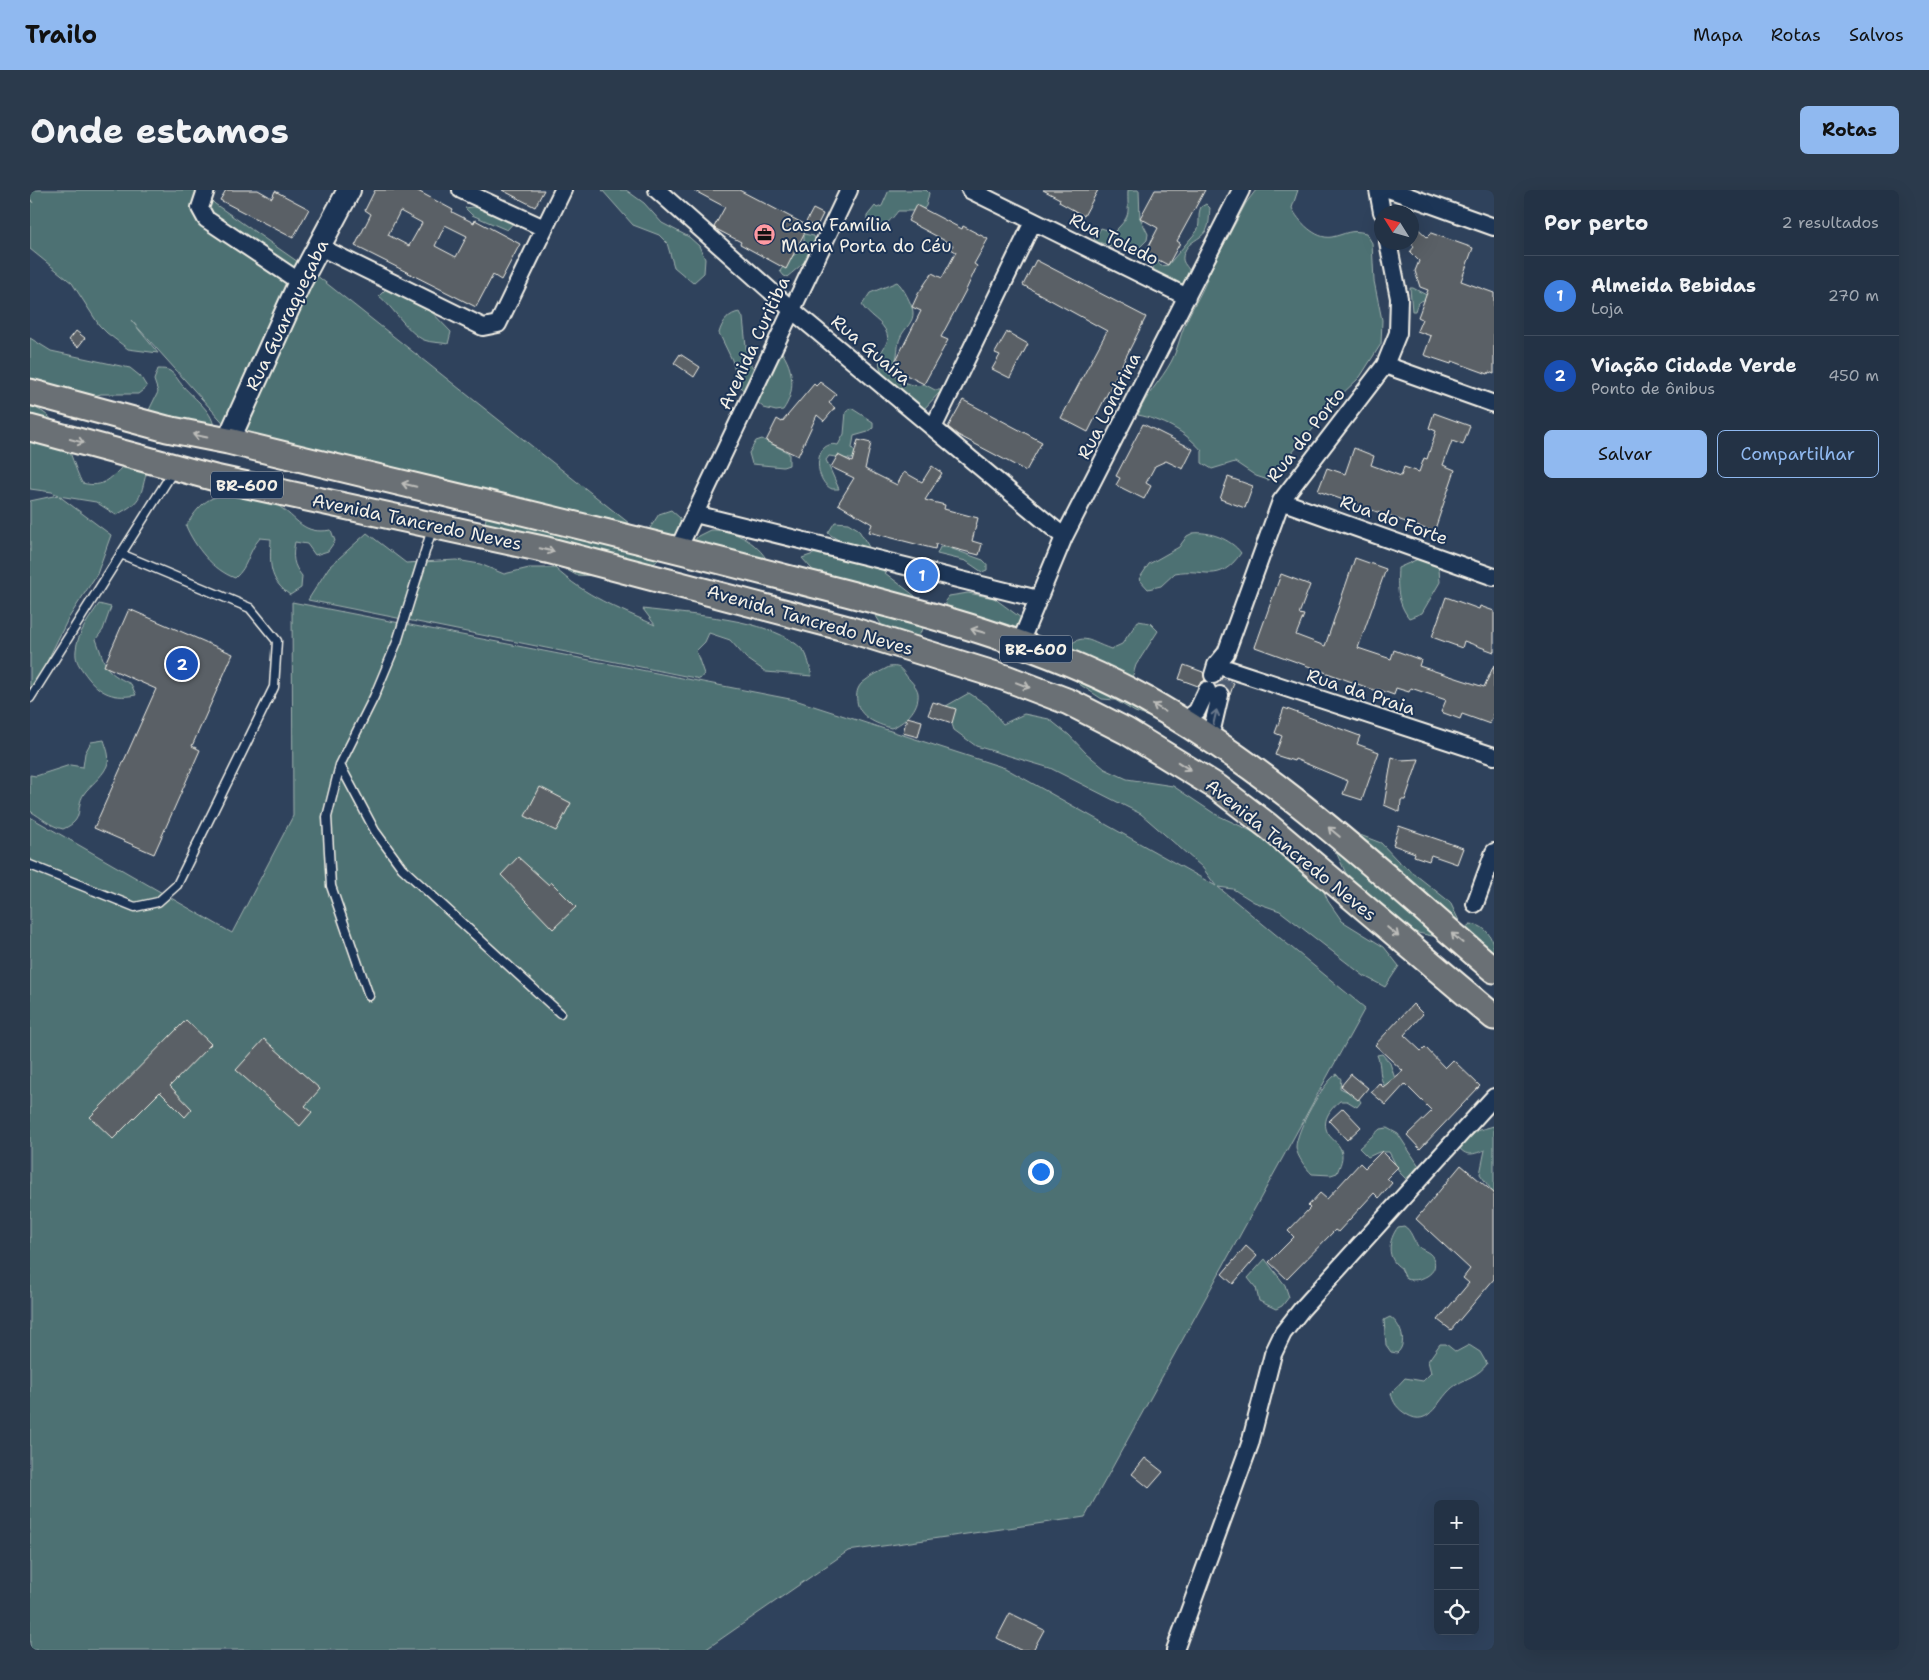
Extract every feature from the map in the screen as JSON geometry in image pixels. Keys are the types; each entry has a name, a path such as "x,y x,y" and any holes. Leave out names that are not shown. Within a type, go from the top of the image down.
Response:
{"main road":[{"name":"Rua Guaraqueçaba","path":"228,441 300,282 320,247 348,190"},
{"name":"Avenida Tancredo Neves","path":"30,392 167,429 228,441 678,549 855,595 1020,643 1082,668 1143,698 1210,738 1295,799 1494,970"},
{"path":"30,405 105,422 167,429"},
{"name":"Avenida Tancredo Neves","path":"30,428 176,468 326,503 547,550 848,629 1006,678 1069,702 1126,731 1217,787 1268,826 1494,1018"},
{"path":"326,503 332,493 334,467"}],"street":[{"path":"206,190 200,208 206,219 300,282"},
{"path":"461,190 544,228"},
{"path":"320,247 483,327 498,324 506,312 563,190"},
{"name":"Rua Guaíra","path":"657,190 792,310 1064,537"},
{"name":"Avenida Curitiba","path":"678,549 850,190"},
{"name":"Rua Toledo","path":"970,190 1186,297"},
{"name":"Rua Londrina","path":"1020,643 1064,537 1241,190"},
{"path":"1378,190 1381,205"},
{"path":"1391,190 1494,228"},
{"path":"933,428 1033,222"},
{"name":"Rua do Porto","path":"1210,738 1219,675 1281,501 1385,365 1398,333 1399,298 1390,250"},
{"path":"1385,365 1494,404"},
{"name":"Rua do Forte","path":"1281,501 1494,577"},
{"path":"695,514 1038,598"},
{"name":"Rua do Porto","path":"1183,722 1197,711 1219,675"},
{"name":"Rua da Praia","path":"1219,675 1494,756"},
{"path":"1475,904 1494,852"},
{"path":"1176,1650 1250,1444 1273,1354 1284,1333 1301,1310 1494,1097"}],"lane":[{"path":"30,698 176,468"},
{"path":"369,996 330,886 326,817 340,765 374,697 397,642 433,525"},
{"path":"30,865 135,907 158,902 177,885 274,687 277,641 250,608 121,554"},
{"path":"340,765 375,831 402,868 560,1013"}],"green space":[{"path":"30,190 201,190 215,204 311,271 639,531 237,438 131,320 158,353 128,349 107,333 99,325 72,283 30,249 30,200 33,203 30,198"},
{"path":"602,190 626,190 644,203 662,223 689,237 699,246 705,259 704,273 693,283 674,267 667,243 659,235 633,225"},
{"path":"889,190 926,190 929,193 926,206 922,211 898,211 888,222 881,226 872,225 867,222 867,216 875,206 877,208 882,206"},
{"path":"1128,190 1139,190 1140,218 1148,234 1147,240 1134,253 1098,242 1094,239 1101,228 1114,232 1127,217"},
{"path":"1256,190 1298,190 1292,208 1303,224 1320,236 1332,237 1352,232 1366,233 1372,243 1374,281 1382,320 1381,344 1360,377 1339,397 1268,480 1256,476 1235,462 1212,469 1202,463 1202,451 1181,432 1165,423 1138,415 1171,362 1186,322 1209,273 1246,203"},
{"path":"505,199 513,205 516,220 507,230 472,215 465,208 481,206"},
{"path":"1206,204 1210,208 1207,229 1188,246 1184,253 1184,262 1189,271 1188,280 1183,287 1158,281 1151,261 1157,261 1161,266 1168,265 1197,231 1201,207"},
{"path":"804,234 814,236 815,242 811,254 787,277 784,276 780,271 788,260 804,247"},
{"path":"897,282 902,287 913,309 913,316 899,340 894,368 895,374 908,384 917,386 924,384 935,390 942,390 921,412 893,388 882,373 880,356 888,337 882,326 862,305 870,293"},
{"path":"388,287 426,306 451,332 448,344 427,341 418,337 379,296"},
{"path":"1410,288 1434,299 1422,301 1418,304 1415,311 1412,311"},
{"path":"740,312 743,318 747,356 752,367 759,368 781,351 789,365 792,388 783,410 776,411 764,408 740,387 732,360 719,333 726,319 732,314"},
{"path":"30,338 51,351 130,368 140,376 147,387 138,394 101,394 90,397 30,385"},
{"path":"158,369 170,371 203,406 211,418 214,431 154,414 149,410 158,392 154,380"},
{"path":"30,406 42,411 58,428 82,483 102,483 112,477 127,463 148,468 140,496 132,505 116,515 96,502 59,496 111,535 97,574 68,619 30,696 30,501 58,495 52,492 30,489"},
{"path":"851,408 873,422 873,428 868,432 854,436 852,448 856,453 857,459 829,456 826,460 839,489 832,489 821,478 818,462 824,448 830,445 838,445 844,434 846,412"},
{"path":"762,439 789,453 789,465 783,467 752,464 749,453 756,441"},
{"path":"244,492 273,503 307,528 321,531 331,530 335,541 328,551 315,555 307,544 295,542 294,561 302,576 301,588 290,595 274,577 270,556 271,539 260,538 243,569 235,578 212,564 194,542 186,526 198,509 209,500 224,495"},
{"path":"671,510 680,518 680,530 658,560 649,568 623,582 600,576 576,575 485,524 487,512 645,536 659,514"},
{"path":"835,522 848,523 858,529 885,573 915,596 923,608 925,621 916,644 884,629 871,608 819,577 802,558 822,551 846,556 850,544 838,540 828,533"},
{"path":"710,530 720,530 738,535 761,552 771,568 690,546 698,536"},
{"path":"367,533 406,563 456,560 480,564 504,574 529,568 555,568 590,594 655,625 643,609 705,616 751,624 790,640 804,651 812,676 766,672 746,658 730,640 709,633 705,642 696,651 704,674 700,679 308,600 329,567"},
{"path":"1193,533 1206,533 1219,537 1232,544 1241,553 1233,563 1218,572 1175,573 1161,586 1148,589 1139,579 1149,564 1179,547 1187,536"},
{"path":"940,547 947,547 983,560 987,564 987,570 982,572 966,561 937,554"},
{"path":"1418,559 1430,560 1439,569 1440,582 1422,613 1409,618 1402,606 1399,594 1398,568"},
{"path":"968,593 994,598 1025,621 1023,632 948,610 945,601 949,596"},
{"path":"292,602 795,700 1005,768 1216,886 1202,867 1141,814 1050,768 976,746 954,730 946,706 969,693 987,705 1003,724 1024,714 1049,719 1105,769 1127,779 1173,786 1215,814 1283,846 1318,878 1328,901 1342,921 1384,947 1399,966 1385,987 1364,976 1280,911 1254,902 1233,889 1218,887 1365,1008 1085,1517 848,1551 705,1650 30,1650 30,817 232,933 293,816"},
{"path":"99,604 111,607 103,630 96,639 104,662 110,671 131,684 136,695 111,695 99,689 88,678 77,661 76,650 79,638 84,626"},
{"path":"1138,621 1150,623 1158,631 1136,665 1132,678 1148,689 1180,705 1193,719 1160,721 1135,712 1115,700 1102,699 1079,684 1071,675 1061,652 1069,645 1080,639 1085,639 1111,649 1122,644"},
{"path":"889,667 897,667 902,670 915,685 918,693 914,710 901,723 891,728 874,722 865,716 858,707 857,698 858,689 862,683"},
{"path":"104,740 108,754 108,763 102,775 82,797 75,821 63,829 58,828 30,811 30,775 36,776 70,765 83,767 85,753 91,742"},
{"path":"1347,830 1381,843 1398,861 1450,902 1461,925 1446,935 1432,936 1409,931 1351,884 1335,850 1335,833"},
{"path":"1470,924 1486,930 1493,944 1494,955 1463,930"},
{"path":"1382,1054 1390,1063 1396,1082 1385,1087 1377,1055"},
{"path":"1337,1074 1341,1079 1340,1088 1357,1096 1361,1102 1357,1107 1347,1101 1340,1101 1327,1116 1326,1130 1340,1148 1342,1153 1341,1161 1337,1173 1331,1175 1312,1174 1298,1155 1297,1140 1311,1107 1331,1079"},
{"path":"1494,1126 1494,1194 1480,1174 1485,1150 1474,1154 1467,1154 1458,1146 1479,1130"},
{"path":"1387,1128 1398,1134 1421,1169 1409,1182 1400,1173 1389,1152 1379,1152 1368,1157 1359,1148 1380,1129"},
{"path":"1404,1226 1409,1230 1418,1246 1430,1254 1435,1264 1431,1273 1416,1280 1406,1279 1391,1254 1392,1238 1398,1227"},
{"path":"1265,1259 1285,1285 1289,1297 1282,1306 1276,1309 1259,1301 1256,1288 1248,1278"},
{"path":"1390,1317 1397,1324 1402,1334 1402,1345 1397,1353 1391,1352 1386,1345 1384,1320"},
{"path":"1440,1344 1446,1344 1456,1352 1469,1345 1480,1352 1487,1364 1476,1374 1460,1382 1450,1390 1428,1415 1422,1418 1415,1418 1398,1408 1391,1393 1405,1378 1423,1381 1431,1373 1428,1361"}],"building":[{"path":"226,190 258,190 272,198 275,191 309,209 293,238 220,200"},
{"path":"375,190 416,190 453,210 452,212 474,223 475,220 520,244 501,280 493,275 476,307 355,246 371,214 365,210","holes":["400,211 422,223 409,246 388,235","445,225 467,236 456,257 435,246"]},
{"path":"502,190 544,190 535,207"},
{"path":"693,190 739,190 808,226 786,269 716,229 714,227 725,207"},
{"path":"1043,190 1098,190 1084,216 1059,202 1060,199"},
{"path":"1155,190 1205,190 1177,241 1180,243 1168,265 1145,253 1158,228 1140,218"},
{"path":"916,205 962,229 963,226 988,239 974,264 977,266 966,290 941,337 948,340 924,384 892,368 921,311 912,307 918,294 932,273 942,278 956,252 951,249 953,245 908,221"},
{"path":"813,209 823,214 816,228 806,222"},
{"path":"1419,230 1427,237 1431,233 1473,248 1461,281 1494,293 1494,374 1489,372 1488,374 1452,361 1451,364 1424,355 1431,336 1417,331 1422,319 1418,317 1428,290 1420,287 1415,271 1419,261 1410,252 1412,250 1419,250"},
{"path":"1036,260 1146,317 1088,432 1061,418 1107,331 1023,285"},
{"path":"76,331 85,338 78,347 69,340"},
{"path":"1007,332 1028,344 1010,378 992,369 1000,355 995,353"},
{"path":"680,354 700,367 694,377 674,363"},
{"path":"820,382 836,394 829,403 835,408 824,421 817,415 798,456 766,441 777,419 782,422 814,384 816,386"},
{"path":"963,400 1042,442 1026,471 958,435 948,427"},
{"path":"1434,413 1470,426 1463,445 1452,441 1443,465 1455,470 1434,532 1318,491 1327,468 1345,474 1354,448 1374,456 1371,465 1401,476 1404,467 1419,472 1424,458 1427,459 1436,431 1429,428"},
{"path":"1143,424 1193,449 1183,469 1166,461 1155,466 1146,483 1151,486 1144,499 1116,485 1120,478 1116,476"},
{"path":"858,440 871,443 865,469 897,485 904,472 922,482 932,466 942,473 925,500 945,505 944,509 978,518 972,541 982,544 979,555 936,544 935,549 869,532 872,524 838,504 854,478 831,467 838,455 852,462"},
{"path":"1228,477 1253,486 1245,508 1220,499"},
{"path":"1355,558 1386,569 1358,648 1391,659 1394,650 1421,660 1419,666 1484,687 1494,665 1494,713 1490,724 1462,714 1460,719 1441,712 1446,700 1411,688 1409,692 1396,688 1394,695 1377,689 1377,691 1255,647 1281,574 1310,585 1299,614 1304,615 1296,635 1325,646"},
{"path":"1446,597 1479,609 1480,606 1494,611 1494,652 1464,641 1462,648 1432,637"},
{"path":"129,609 233,654 192,746 200,750 154,854 94,828 156,689 104,666"},
{"path":"1184,665 1203,672 1205,680 1198,686 1179,679"},
{"path":"1222,679 1234,683 1230,695 1226,687 1216,686"},
{"path":"933,702 956,709 952,723 928,715"},
{"path":"1284,708 1360,736 1357,744 1379,752 1362,800 1343,794 1348,781 1295,759 1294,761 1275,755 1282,736 1275,733"},
{"path":"907,717 922,721 918,737 903,733"},
{"path":"1392,757 1401,760 1419,759 1405,800 1401,800 1400,812 1384,805"},
{"path":"540,787 571,803 556,831 525,816"},
{"path":"1399,826 1463,848 1457,864 1431,855 1429,861 1414,856 1415,853 1393,845"},
{"path":"518,857 549,885 551,882 576,907 553,929 501,875"},
{"path":"1413,1004 1423,1014 1404,1035 1421,1051 1425,1047 1445,1068 1453,1060 1480,1086 1420,1149 1407,1135 1432,1111 1405,1084 1386,1105 1371,1092 1379,1083 1383,1087 1403,1071 1375,1045"},
{"path":"186,1020 211,1044 170,1086 192,1109 185,1117 160,1092 113,1139 90,1117"},
{"path":"264,1039 320,1089 305,1106 312,1112 300,1126 236,1070"},
{"path":"1351,1074 1368,1088 1358,1100 1341,1086"},
{"path":"1343,1108 1361,1127 1347,1140 1329,1121"},
{"path":"1382,1151 1398,1167 1387,1178 1392,1183 1379,1198 1374,1193 1338,1232 1335,1230 1287,1279 1269,1262 1294,1237 1288,1231 1310,1208 1308,1206 1320,1193 1327,1199 1360,1163 1365,1168"},
{"path":"1461,1165 1494,1193 1494,1279 1451,1330 1438,1320 1469,1283 1463,1278 1470,1269 1416,1219"},
{"path":"1246,1246 1257,1256 1233,1284 1222,1274"},
{"path":"1145,1458 1163,1472 1149,1488 1132,1474"},
{"path":"1010,1613 1044,1630 1033,1650 1020,1650 997,1638"}],"tunnel":[{"path":"1220,695 1225,679"}],"place":[{"name":"Casa Família Maria Porta do Céu","path":"765,235"},
{"name":"Almeida Bebidas","path":"922,575"},
{"name":"Viação Cidade Verde","path":"182,664"}]}
